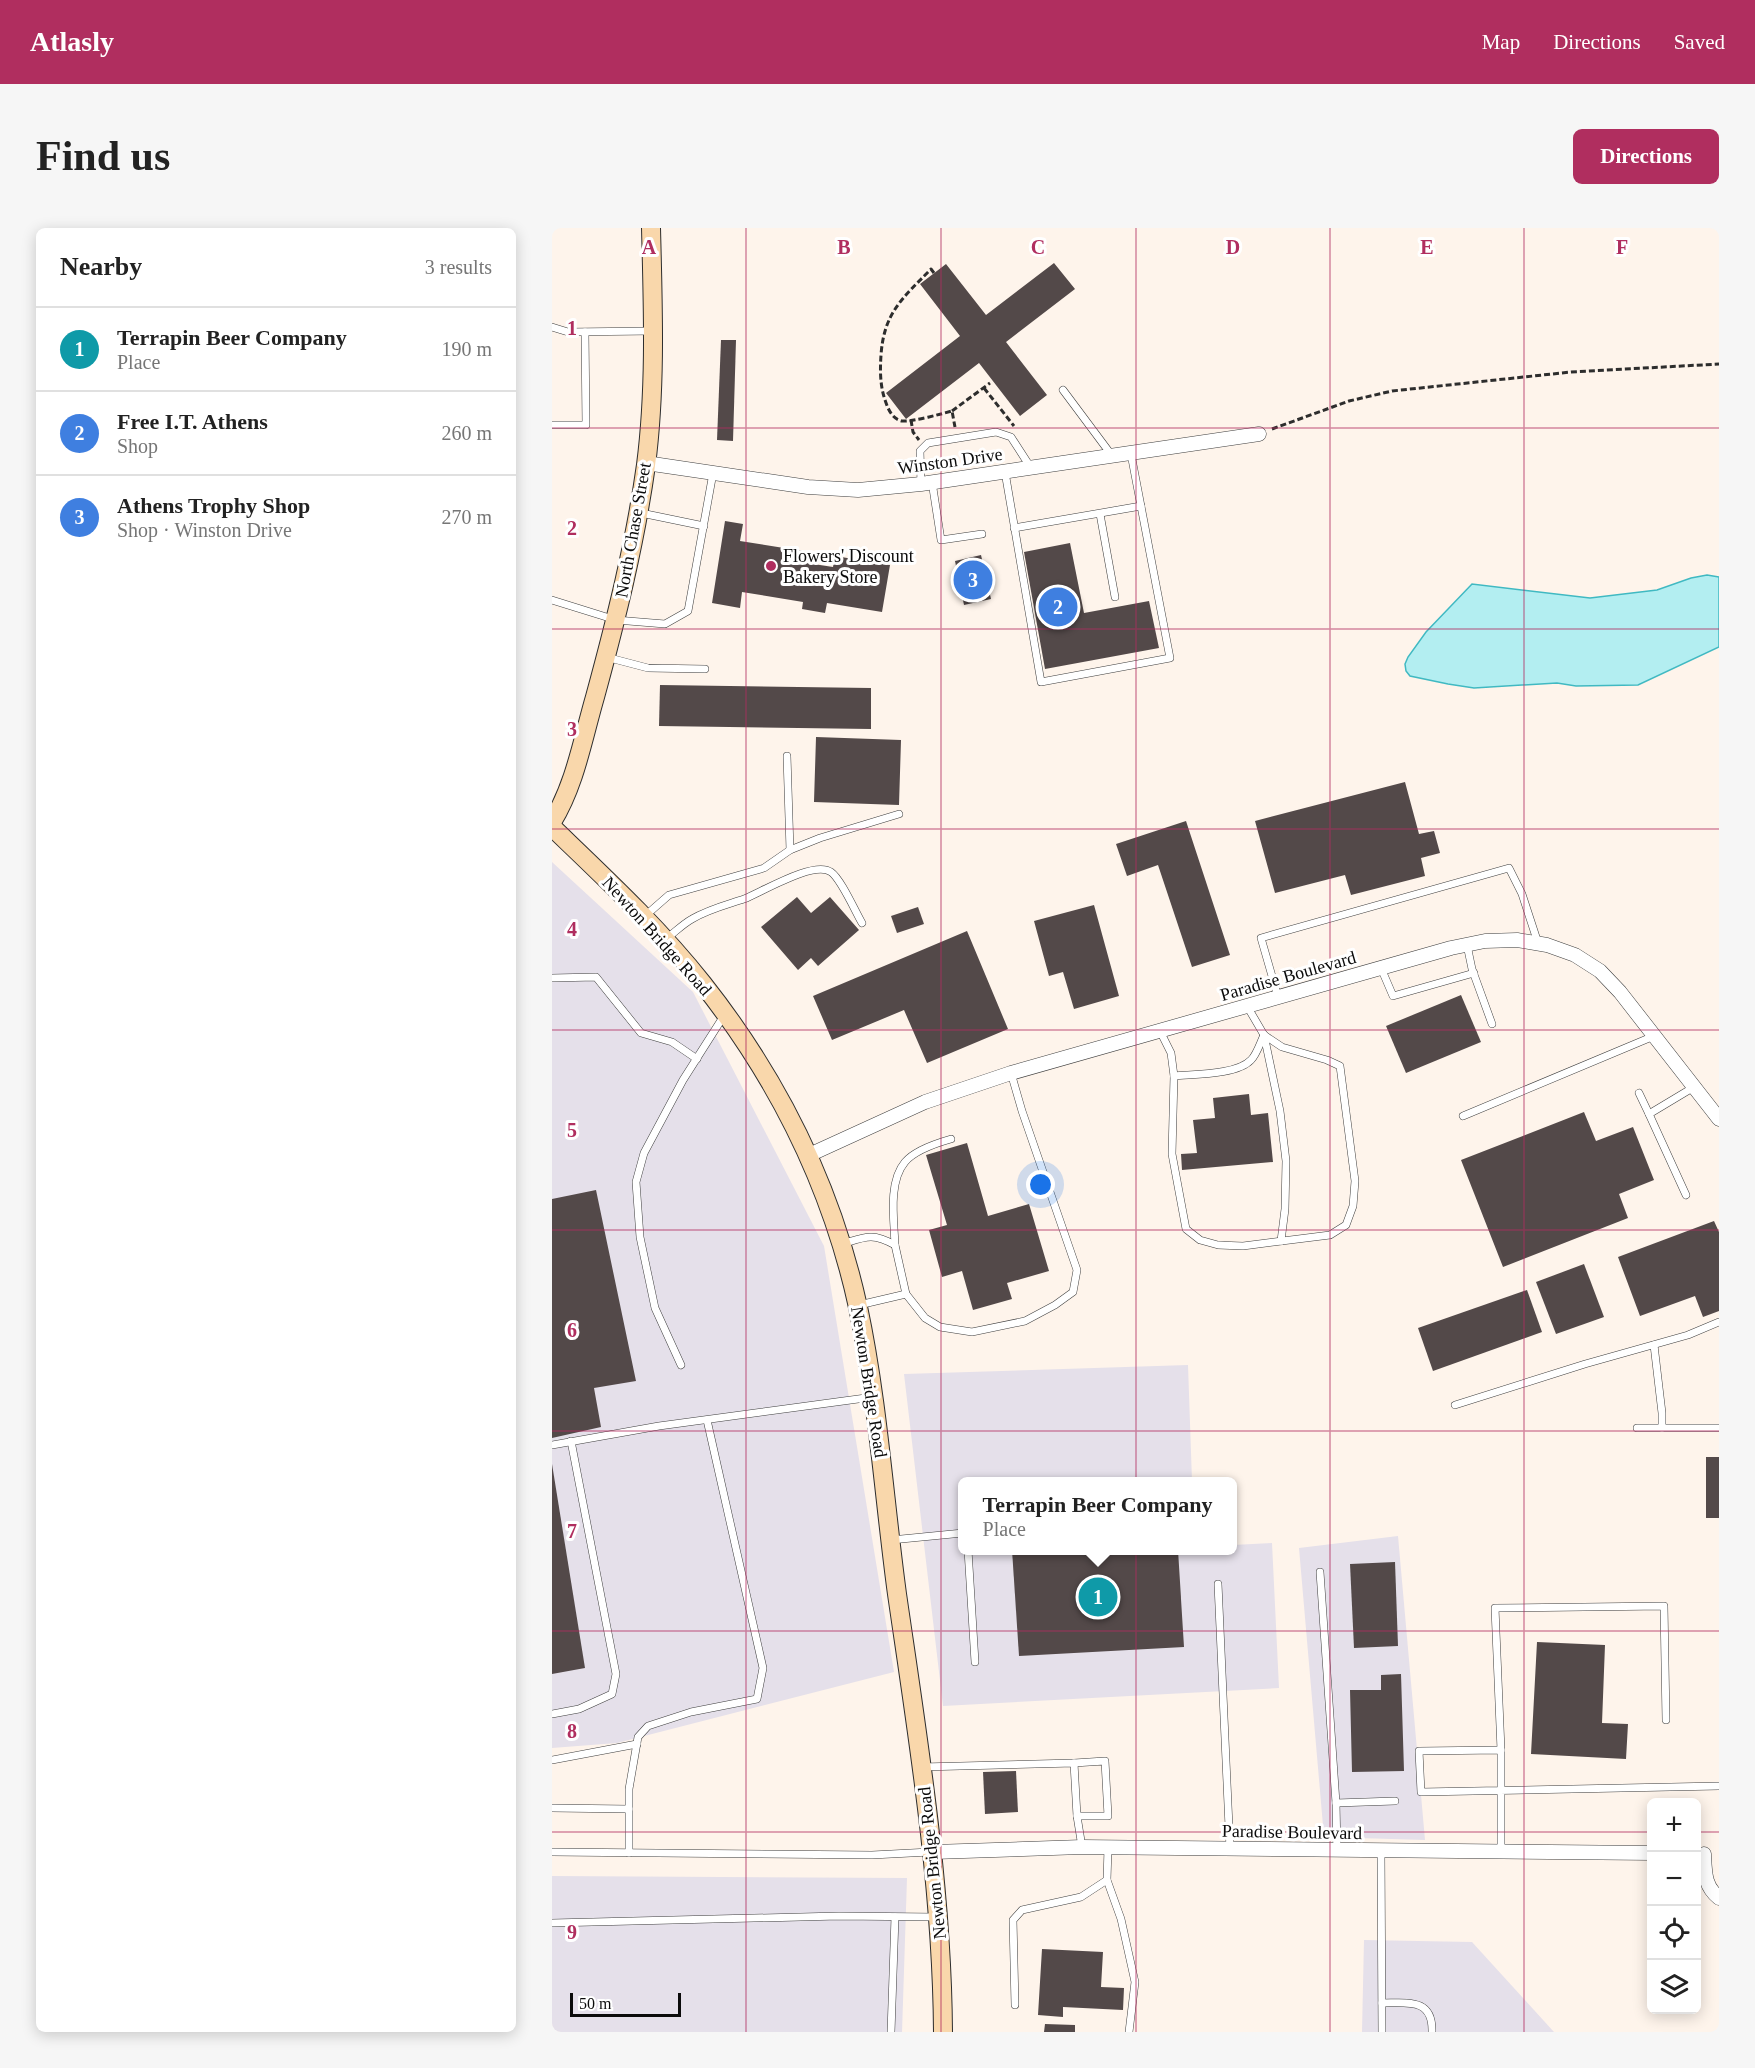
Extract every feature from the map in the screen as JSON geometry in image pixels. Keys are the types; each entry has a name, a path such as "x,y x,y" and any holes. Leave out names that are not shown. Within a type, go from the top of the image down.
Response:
{"main road":[{"name":"North Chase Street","path":"552,822 567,793 616,621 638,512 651,410 653,331 651,228"},
{"name":"Newton Bridge Road","path":"552,827 664,940 701,982 725,1014 779,1095 809,1155 842,1244 858,1305 873,1397 890,1540 933,1852 939,1917 943,2032"}],"street":[{"name":"Winston Drive","path":"646,463 833,489 884,489 1259,434"},
{"name":"Paradise Boulevard","path":"809,1155 925,1102 1011,1073 1381,968 1485,941 1517,940 1538,944 1575,955 1599,971 1620,992 1719,1119"},
{"name":"Paradise Boulevard","path":"933,1852 1082,1847 1647,1854"},
{"path":"1701,1854 1719,1853"},
{"path":"1701,1859 1708,1888 1719,1898"}],"lane":[{"path":"552,327 568,332 653,331"},
{"path":"552,425 586,425 585,332"},
{"path":"1064,390 1113,457"},
{"path":"982,534 942,540 927,483 923,449 928,443 996,432 1012,439 1031,468"},
{"path":"1005,472 1041,682 1170,658 1131,454"},
{"path":"552,600 616,621 665,624 688,611 713,473"},
{"path":"1014,528 1141,506"},
{"path":"638,512 704,526"},
{"path":"1100,514 1115,597"},
{"path":"606,657 648,668 705,669"},
{"path":"787,756 790,850"},
{"path":"643,918 669,896 764,868 790,850 820,838 900,814"},
{"path":"1278,998 1261,938 1509,868 1522,894 1538,944"},
{"path":"664,940 690,920 718,906 744,899 796,874 821,869 831,872 842,886 862,923"},
{"path":"1467,945 1492,1024"},
{"path":"1381,968 1393,996 1474,973"},
{"path":"552,978 596,977 641,1033 672,1042 697,1059"},
{"path":"1247,1006 1264,1035 1280,1111 1286,1161 1285,1209 1281,1241"},
{"path":"681,1365 655,1308 640,1237 636,1182 644,1153 725,1014"},
{"path":"1160,1031 1171,1053 1174,1076 1172,1154 1186,1229 1200,1240 1218,1245 1243,1246 1330,1235 1346,1225 1353,1206 1355,1181 1340,1065 1282,1047 1264,1035"},
{"path":"1174,1076 1221,1073 1243,1065 1251,1060 1264,1035"},
{"path":"1463,1116 1654,1036"},
{"path":"951,1139 931,1145 905,1161 896,1180 895,1245 906,1294 925,1318 940,1327 972,1332 1025,1321 1055,1305 1073,1292 1077,1270 1011,1073"},
{"path":"1649,1114 1694,1087"},
{"path":"1639,1093 1686,1195"},
{"path":"842,1244 865,1237 880,1236 895,1245"},
{"path":"858,1305 906,1294"},
{"path":"1455,1405 1688,1335 1719,1322"},
{"path":"1654,1345 1662,1428"},
{"path":"552,1445 707,1420 873,1397"},
{"path":"629,1853 629,1789 638,1737 648,1726 691,1712 757,1699 763,1668 707,1420"},
{"path":"1636,1428 1719,1428"},
{"path":"552,1714 579,1708 612,1694 616,1674 571,1441"},
{"path":"890,1540 958,1533"},
{"path":"968,1555 975,1662"},
{"path":"1320,1572 1336,1803 1337,1851"},
{"path":"1218,1584 1230,1849"},
{"path":"1501,1852 1502,1790 1495,1608 1664,1606 1666,1720"},
{"path":"552,1760 637,1743"},
{"path":"1501,1750 1419,1751 1421,1792 1719,1786"},
{"path":"922,1767 1105,1761 1108,1816 1077,1816"},
{"path":"1074,1763 1077,1816 1082,1847"},
{"path":"1336,1803 1395,1800"},
{"path":"552,1808 629,1809"},
{"path":"1108,1848 1107,1880 1121,1919 1135,1982 1129,2032"},
{"path":"552,1852 872,1855 933,1852"},
{"path":"1381,1852 1382,2032"},
{"path":"1015,2006 1013,1920 1022,1910 1081,1897 1107,1880"},
{"path":"552,1923 839,1916 939,1917"},
{"path":"891,2032 895,1917"},
{"path":"1382,2003 1422,2006 1429,2012 1432,2021 1431,2032"}],"path":[{"path":"934,273 931,269 910,291 891,314 882,334 881,386 889,410 896,418 904,421 952,411 990,383"},
{"path":"1259,434 1349,401 1392,391 1572,372 1719,364"},
{"path":"984,388 1020,434 1012,439"},
{"path":"952,411 957,438"},
{"path":"911,420 913,432 923,449"}],"shaded area":[{"path":"552,862 693,992 824,1246 894,1672 617,1743 552,1748"},
{"path":"1188,1365 1192,1477 958,1477 958,1555 1237,1555 1237,1545 1272,1543 1279,1688 943,1706 904,1374"},
{"path":"1398,1536 1425,1840 1324,1837 1299,1548"},
{"path":"552,1876 907,1878 902,2032 552,2032"},
{"path":"1364,1940 1472,1942 1554,2032 1362,2032"}],"water":[{"path":"1707,575 1719,577 1719,647 1638,685 1576,686 1557,683 1474,688 1410,676 1406,671 1405,664 1408,657 1426,632 1472,584 1590,598 1657,590"}],"building":[{"path":"1054,263 1075,289 1006,342 1047,395 1020,416 979,363 906,419 886,393 960,336 920,284 946,264 986,315"},
{"path":"721,340 736,340 733,441 717,440"},
{"name":"Flowers' Discount Bakery Store","path":"725,521 743,524 740,541 809,552 807,563 833,567 835,556 890,565 882,612 827,603 825,613 802,609 803,602 742,592 740,608 712,603"},
{"path":"1070,543 1084,613 1149,601 1159,648 1045,669 1024,552"},
{"path":"981,555 991,599 964,605 955,561"},
{"path":"660,685 871,688 871,729 659,726"},
{"path":"816,737 901,740 899,805 814,802"},
{"path":"1405,782 1419,834 1434,831 1440,853 1421,858 1425,876 1351,895 1345,875 1275,893 1255,821"},
{"path":"1186,821 1230,955 1192,967 1158,865 1127,876 1116,844"},
{"path":"797,897 811,913 830,897 859,930 818,966 811,958 798,970 761,927"},
{"path":"1094,905 1119,996 1074,1009 1063,972 1049,976 1034,921"},
{"path":"918,907 924,924 897,933 891,916"},
{"path":"967,931 1008,1029 927,1063 904,1010 832,1040 813,996"},
{"path":"1461,995 1481,1042 1406,1073 1386,1026"},
{"path":"1249,1094 1251,1115 1268,1113 1273,1162 1182,1170 1181,1154 1197,1153 1193,1120 1215,1118 1213,1098"},
{"path":"1584,1112 1596,1141 1633,1127 1654,1180 1619,1194 1628,1218 1503,1267 1461,1160"},
{"path":"967,1143 988,1216 1029,1204 1049,1271 1007,1283 1012,1299 973,1310 962,1271 942,1277 929,1230 947,1225 926,1155"},
{"path":"596,1190 636,1381 594,1388 601,1427 552,1438 552,1199"},
{"path":"1714,1221 1719,1232 1719,1311 1703,1317 1695,1296 1640,1316 1618,1257"},
{"path":"1584,1264 1604,1317 1556,1334 1536,1282"},
{"path":"1527,1290 1542,1332 1433,1371 1418,1328"},
{"path":"1706,1457 1719,1457 1719,1518 1706,1518"},
{"path":"552,1464 585,1668 552,1674"},
{"path":"1012,1555 1178,1555 1184,1647 1019,1656"},
{"path":"1395,1562 1398,1646 1354,1648 1350,1564"},
{"path":"1537,1642 1605,1645 1602,1723 1628,1724 1626,1759 1531,1754"},
{"path":"1401,1674 1404,1771 1352,1772 1350,1690 1381,1690 1381,1675"},
{"path":"1016,1771 1018,1812 985,1814 983,1772"},
{"path":"1042,1949 1103,1952 1101,1987 1124,1988 1123,2010 1063,2007 1063,2017 1038,2015"},
{"path":"1045,2024 1075,2025 1075,2032 1044,2032"}],"place":[{"name":"Flowers' Discount Bakery Store","path":"771,566"},
{"name":"Athens Trophy Shop","path":"973,580"},
{"name":"Free I.T. Athens","path":"1058,607"},
{"name":"Terrapin Beer Company","path":"1098,1597"}]}
